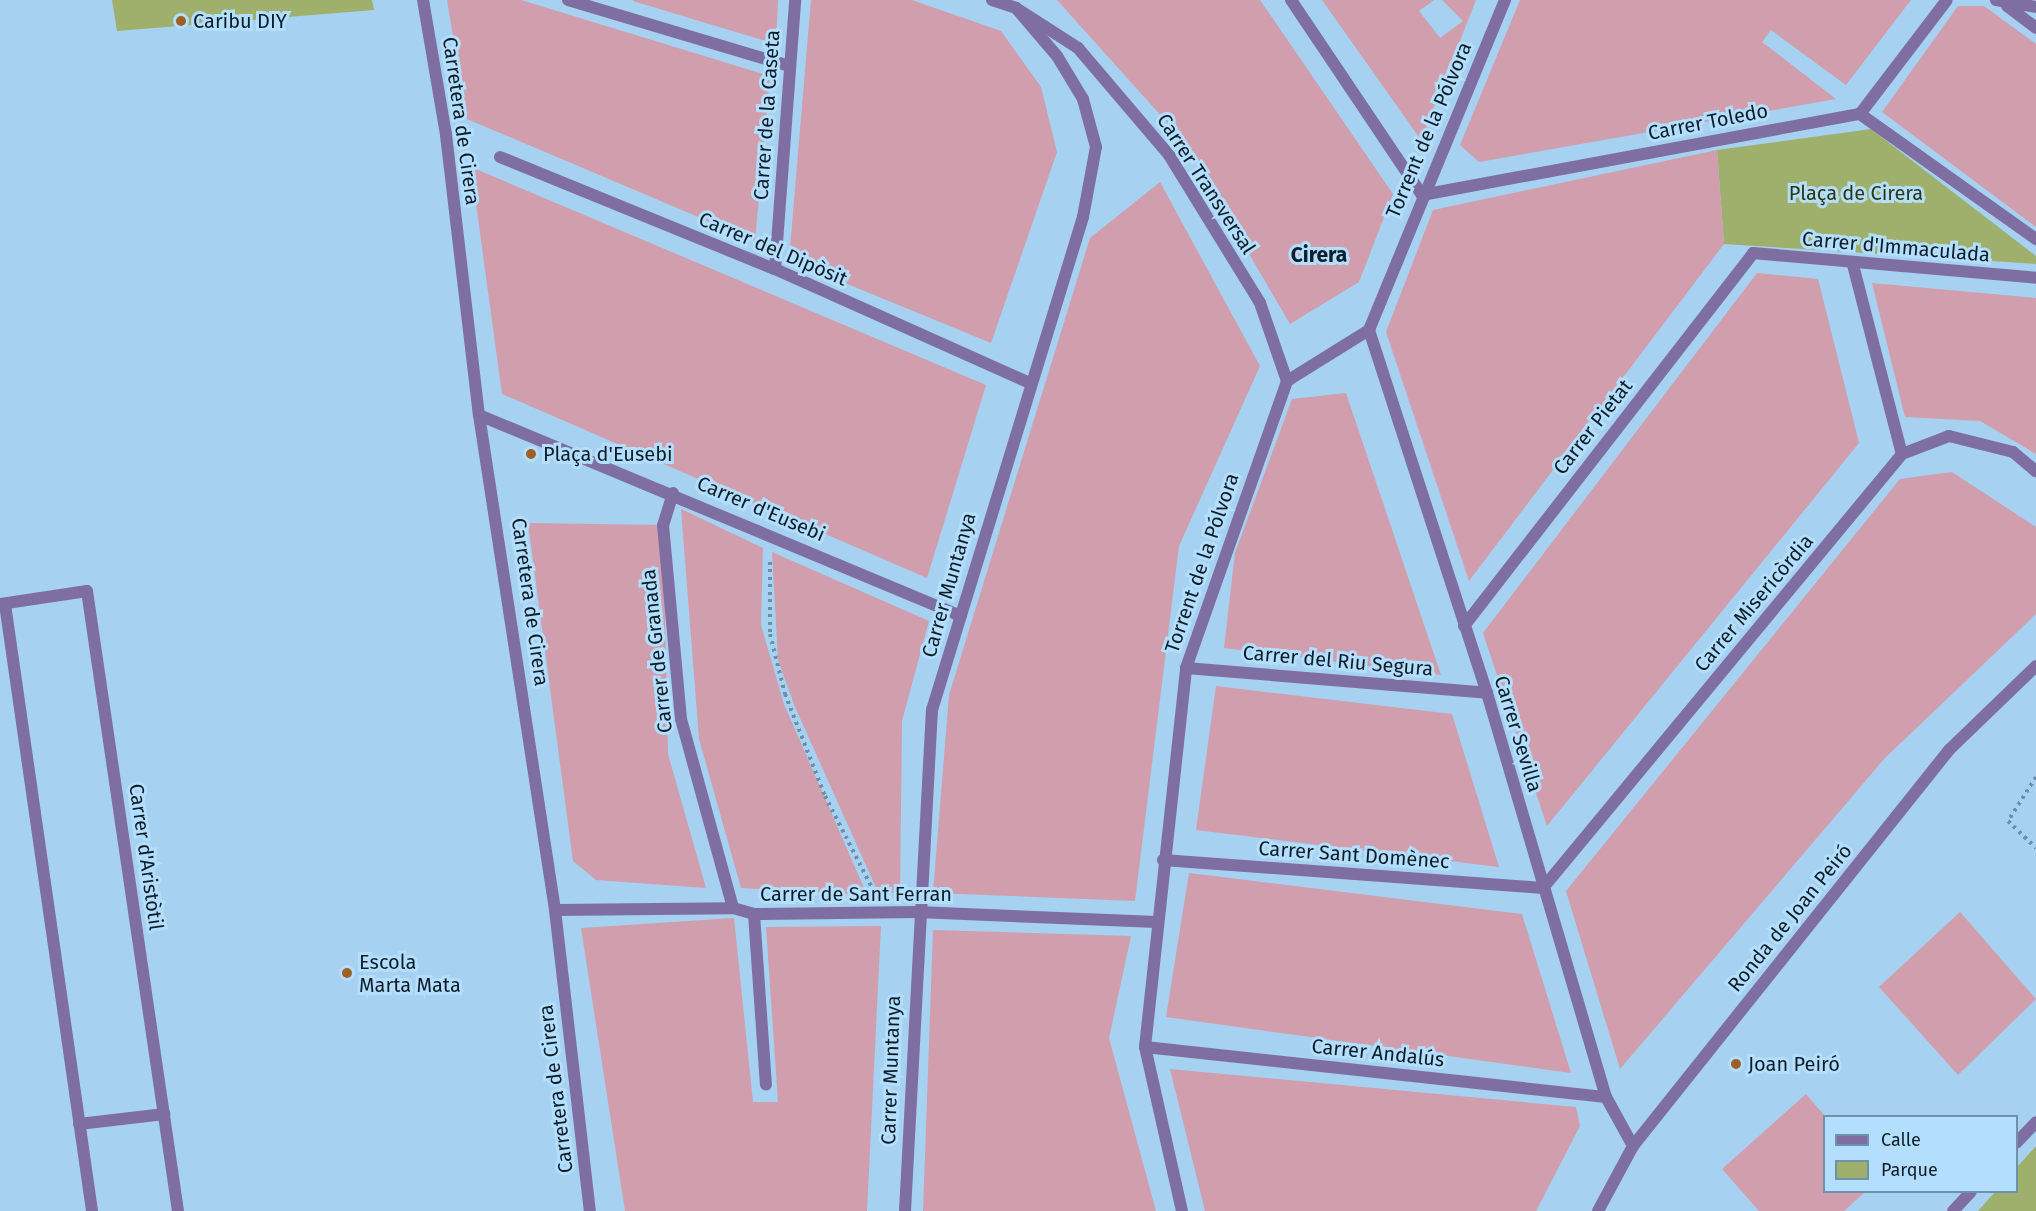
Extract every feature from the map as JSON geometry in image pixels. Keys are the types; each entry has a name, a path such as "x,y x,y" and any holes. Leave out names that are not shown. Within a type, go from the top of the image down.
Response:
{"street":[{"name":"Carretera de Cirera","path":"423,0 446,135 479,415 555,910 590,1211"},
{"path":"568,0 789,66"},
{"name":"Carrer de la Caseta","path":"775,269 795,0"},
{"name":"Carrer Transversal","path":"992,0 1016,8 1078,48 1168,155 1260,303 1287,381"},
{"path":"1291,0 1422,195"},
{"name":"Torrent de la Pólvora","path":"1369,330 1422,195 1505,0"},
{"path":"1947,0 1860,114 2036,239"},
{"path":"2002,3 2036,7"},
{"path":"2002,3 2036,28"},
{"name":"Carrer Muntanya","path":"905,1211 918,912 932,710 1028,382 1083,217 1096,147 1083,99 1057,56 1016,8"},
{"name":"Carrer Toledo","path":"1422,195 1860,114"},
{"name":"Carrer del Dipòsit","path":"500,157 775,269 1028,382"},
{"name":"Carrer d'Immaculada","path":"1753,253 1853,265 2036,278"},
{"name":"Carrer Pietat","path":"1464,626 1753,253"},
{"path":"1853,265 1902,454"},
{"path":"1287,381 1369,330"},
{"name":"Carrer Sevilla","path":"1369,330 1487,693 1606,1097 1633,1146"},
{"name":"Torrent de la Pólvora","path":"1182,1211 1145,1047 1156,922 1186,668 1287,381"},
{"name":"Carrer d'Eusebi","path":"479,415 673,493 961,616"},
{"name":"Carrer Misericòrdia","path":"1543,888 1902,454 1949,436 2013,453 2036,471"},
{"name":"Carrer de Granada","path":"673,493 663,525 681,719 733,909"},
{"name":"Carrer d'Aristòtil","path":"92,1211 3,604 87,591 178,1211"},
{"name":"Ronda de Joan Peiró","path":"1598,1211 1633,1146 1949,750 2036,666"},
{"name":"Carrer del Riu Segura","path":"1186,668 1487,693"},
{"name":"Carrer Sant Domènec","path":"1163,860 1543,888"},
{"name":"Carrer de Sant Ferran","path":"555,910 733,909 754,914 918,912 1156,922"},
{"path":"754,914 766,1085"},
{"name":"Carrer Andalús","path":"1145,1047 1606,1097"},
{"path":"80,1124 164,1114"},
{"path":"2018,1141 2036,1122"},
{"path":"1953,1211 1969,1193"}],"path":[{"path":"770,534 770,634 785,694 825,796 886,914"},
{"path":"2036,777 2008,821 2036,848"}],"green space":[{"name":"Caribu DIY","path":"112,0 372,0 374,10 117,31"},
{"name":"Plaça de Cirera","path":"1871,129 2036,256 2036,264 1724,244 1717,150"},
{"path":"2036,1146 2036,1211 1978,1211 1994,1193 2018,1193 2018,1166"}],"building":[{"path":"447,0 521,0 770,76 755,241 467,119"},
{"path":"633,0 778,0 776,44 633,1"},
{"path":"811,0 912,0 1001,31 1041,87 1057,152 991,343 789,260"},
{"path":"1057,0 1260,0 1393,194 1359,282 1290,324 1182,139"},
{"path":"1322,0 1434,0 1419,11 1440,38 1463,21 1442,0 1476,0 1421,140"},
{"path":"1520,0 1911,0 1846,85 1771,30 1762,42 1836,99 1479,162 1460,145"},
{"path":"1958,6 1984,6 2036,44 2036,227 1882,112"},
{"path":"1717,150 1724,244 1469,581 1386,332 1433,210"},
{"path":"471,167 986,385 927,578 502,394"},
{"path":"1160,182 1260,366 1179,546 1135,901 933,893 949,695 1090,238"},
{"path":"1757,273 1818,279 1859,443 1547,826 1483,633"},
{"path":"1872,283 2036,298 2036,454 1980,421 1905,417"},
{"path":"1346,393 1441,675 1224,648 1235,553 1292,399"},
{"path":"1952,472 2036,527 2036,614 1885,758 1620,1069 1566,891 1900,479"},
{"path":"681,509 763,548 761,625 784,704 867,895 741,888 699,739"},
{"path":"528,523 663,525 668,754 706,888 596,880 573,861"},
{"path":"772,552 929,621 902,721 900,894 877,890 795,707 778,660"},
{"path":"1216,686 1452,714 1499,867 1196,830"},
{"path":"1189,873 1522,914 1571,1073 1166,1017"},
{"path":"1960,912 2036,999 1958,1075 1879,987"},
{"path":"734,918 753,1102 778,1102 766,927 881,926 867,1211 625,1211 581,928"},
{"path":"933,930 1131,936 1109,1038 1156,1211 923,1211"},
{"path":"1170,1069 1576,1107 1580,1126 1536,1211 1205,1211"},
{"path":"1806,1094 1824,1115 1823,1193 1864,1193 1844,1211 1759,1211 1722,1169"}],"place":[{"name":"Caribu DIY","path":"181,21"},
{"name":"Plaça d'Eusebi","path":"531,454"},
{"name":"Escola Marta Mata","path":"347,973"},
{"name":"Joan Peiró","path":"1736,1064"}],"district":[{"name":"Cirera","path":"1319,255"}]}
